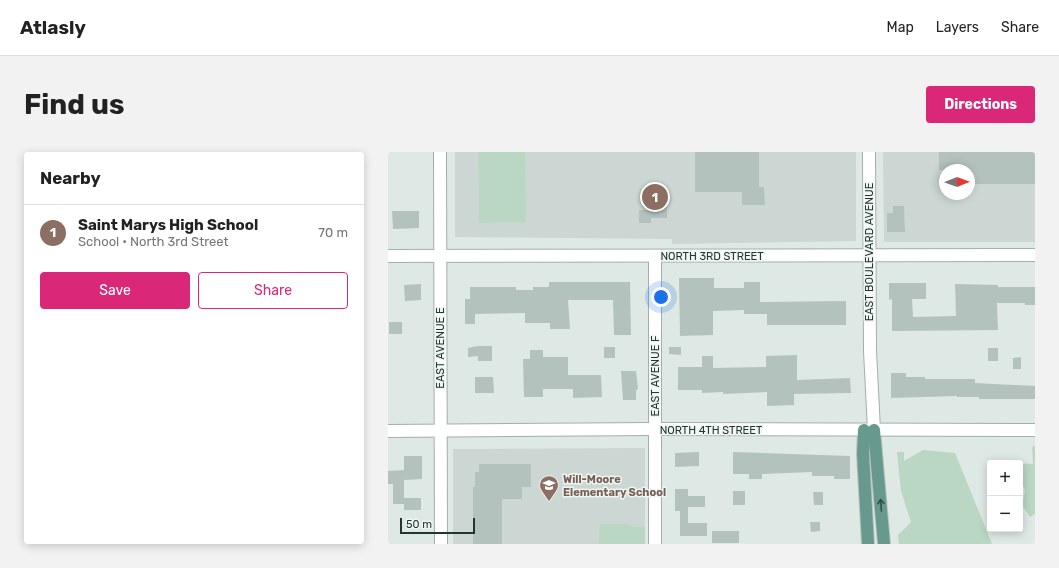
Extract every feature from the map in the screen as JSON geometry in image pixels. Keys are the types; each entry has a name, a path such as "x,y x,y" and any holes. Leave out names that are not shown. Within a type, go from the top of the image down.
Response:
{"main road":[{"name":"EAST BOULEVARD AVENUE","path":"868,544 863,454 869,430"},
{"name":"EAST BOULEVARD AVENUE","path":"869,430 884,544"}],"street":[{"name":"EAST AVENUE E","path":"440,152 441,544"},
{"name":"EAST BOULEVARD AVENUE","path":"869,152 869,430"},
{"name":"NORTH 3RD STREET","path":"388,256 1035,255"},
{"name":"EAST AVENUE F","path":"655,256 655,544"},
{"name":"NORTH 4TH STREET","path":"388,431 655,429 1035,430"}],"shaded area":[{"path":"455,152 856,152 856,241 672,244 672,239 455,237"},
{"path":"883,152 1035,152 1035,242 884,242"},
{"name":"Will-Moore Elementary School","path":"645,448 645,544 453,544 453,449"}],"green space":[{"path":"478,152 525,152 526,222 479,223"},
{"path":"1035,446 1035,514 1030,517 1023,506 1025,491 1023,485 1023,463 1033,464 1032,447"},
{"path":"923,450 955,453 992,544 899,544 898,535 911,522 901,491 897,452 904,452 904,461"},
{"path":"600,524 626,524 633,527 645,527 645,544 597,544 599,541"}],"building":[{"path":"695,152 759,152 759,187 764,187 765,205 742,205 742,192 695,192"},
{"path":"939,152 1035,152 1035,184 975,184 975,164 939,164"},
{"path":"652,195 667,195 667,218 651,218 651,223 639,223 639,210 652,210"},
{"path":"893,206 904,206 905,232 887,232 887,213 893,213"},
{"path":"392,211 419,211 419,228 393,229"},
{"path":"679,278 714,278 714,288 744,288 744,282 760,282 760,302 846,301 846,325 767,325 767,314 744,314 744,310 713,311 713,335 680,336"},
{"path":"549,282 630,282 631,335 614,335 613,300 568,300 570,329 550,329 550,323 525,323 525,313 475,314 475,324 465,324 465,299 470,299 470,287 516,287 516,290 533,290 533,287 549,287"},
{"path":"889,283 926,283 926,299 912,299 913,317 956,316 955,284 998,285 998,287 1035,287 1035,305 1025,305 1025,303 997,303 998,330 892,331 892,299 889,300"},
{"path":"421,284 421,300 405,301 404,285"},
{"path":"389,322 402,322 402,334 389,334"},
{"path":"492,346 492,361 478,361 478,356 468,357 468,348"},
{"path":"604,347 615,347 615,358 604,358"},
{"path":"669,347 681,347 681,355 669,354"},
{"path":"988,348 998,348 998,361 988,361"},
{"path":"530,350 543,350 543,357 568,357 568,375 601,375 602,397 573,398 573,389 543,389 543,397 524,397 523,359 530,359"},
{"path":"797,355 797,380 850,378 851,393 794,394 794,405 767,406 767,392 723,394 723,392 702,393 702,390 678,390 678,367 702,367 702,356 713,356 713,368 766,367 766,356"},
{"path":"1021,357 1021,369 1013,369 1013,358"},
{"path":"621,371 636,371 638,389 636,390 636,400 623,400"},
{"path":"891,373 906,373 906,377 925,377 925,379 975,379 975,383 1035,386 1035,399 979,399 979,397 957,396 891,398"},
{"path":"475,377 493,377 494,393 475,393"},
{"path":"699,452 699,466 675,467 675,453"},
{"path":"733,452 850,456 850,479 834,479 834,476 812,476 812,472 762,474 762,479 749,479 749,474 733,474"},
{"path":"404,456 422,456 422,479 404,480 404,504 393,504 393,484 388,484 388,471 404,470"},
{"path":"479,464 531,464 531,487 522,487 522,499 502,499 502,544 473,544 473,487 475,487 475,472 479,472"},
{"path":"675,489 688,489 688,496 705,496 705,507 688,507 688,523 707,523 707,536 680,536 680,511 675,511"},
{"path":"733,491 745,491 745,505 733,505"},
{"path":"813,492 823,492 823,505 814,505"},
{"path":"404,498 421,498 421,510 404,510"},
{"path":"810,522 820,522 820,531 811,532"},
{"path":"712,531 739,531 739,543 712,543"}],"place":[{"name":"Saint Marys High School","path":"655,197"},
{"name":"Will-Moore Elementary School","path":"549,502"}]}
